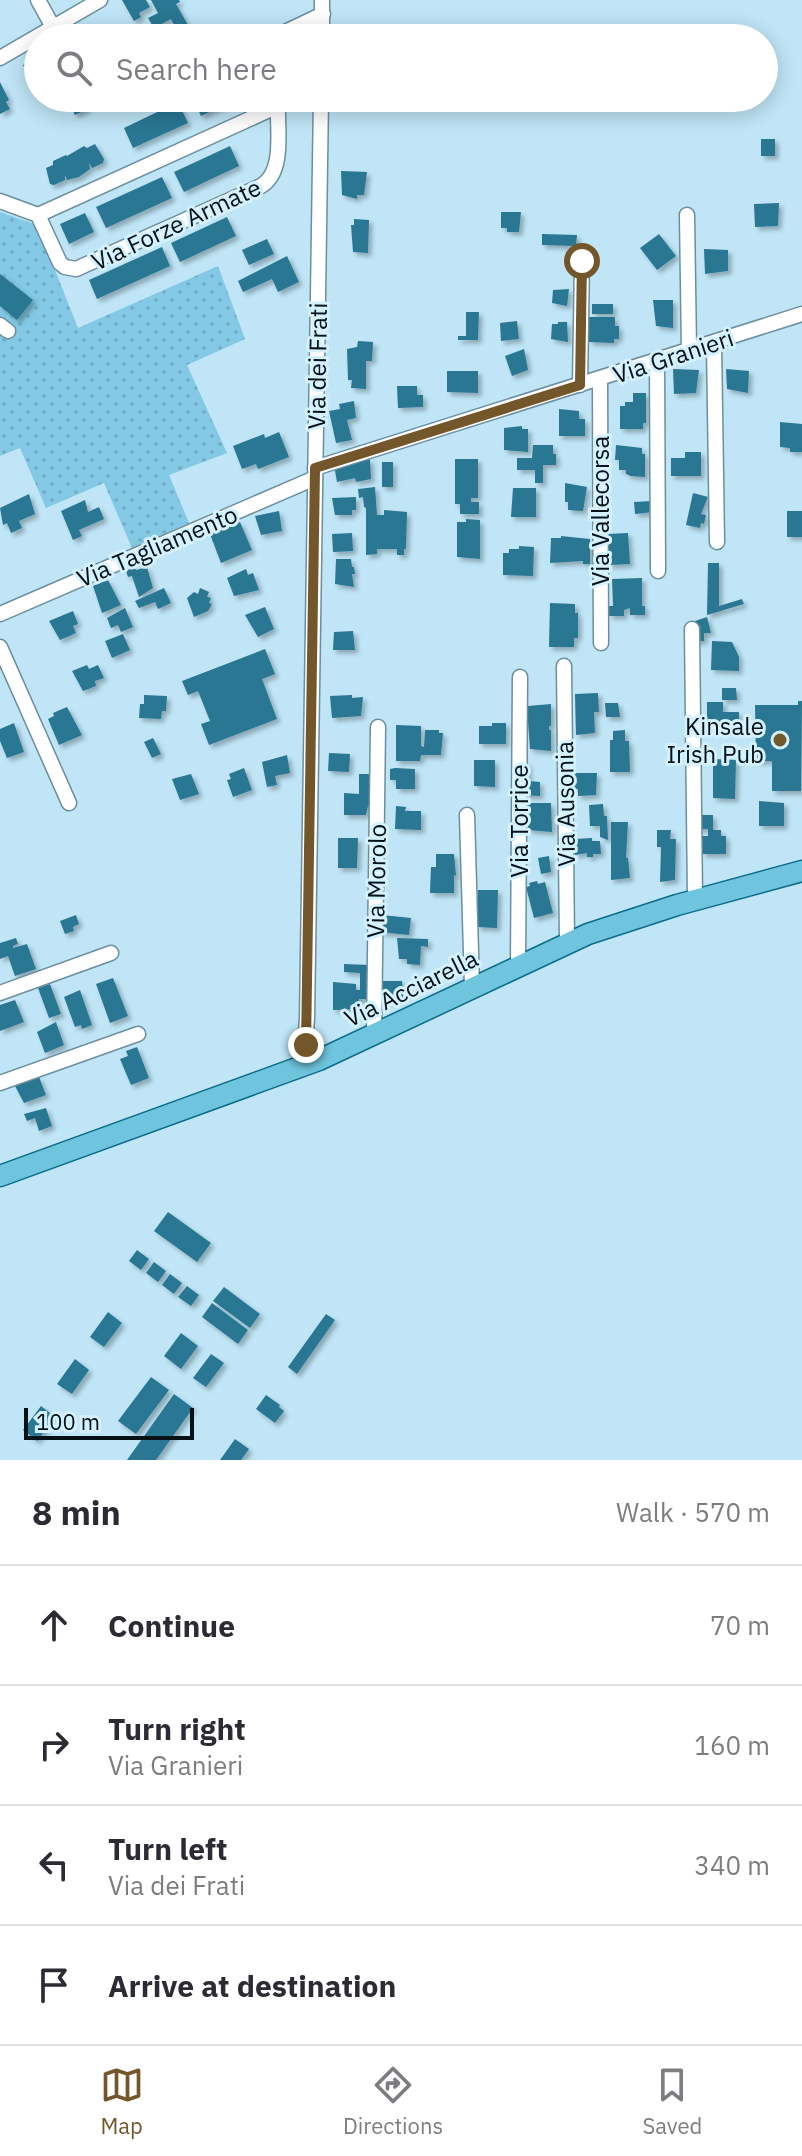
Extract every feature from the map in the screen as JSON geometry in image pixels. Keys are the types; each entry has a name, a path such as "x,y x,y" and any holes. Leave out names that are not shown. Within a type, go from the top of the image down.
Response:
{"main road":[{"name":"Via Acciarella","path":"0,1176 311,1063 567,942 617,923 802,871"}],"street":[{"path":"38,0 51,24"},
{"path":"58,24 100,0"},
{"path":"297,24 322,7"},
{"path":"0,58 24,44"},
{"path":"0,201 38,215 257,112"},
{"name":"Via Forze Armate","path":"38,215 60,263 76,269 269,181 275,168 278,112"},
{"name":"Via dei Frati","path":"311,1063 307,1019 321,112"},
{"path":"687,215 689,351"},
{"path":"580,385 582,261"},
{"name":"Via Granieri","path":"315,473 802,314"},
{"path":"714,343 717,542"},
{"path":"657,361 658,571"},
{"name":"Via Vallecorsa","path":"600,379 601,643"},
{"name":"Via Tagliamento","path":"0,614 315,473"},
{"path":"692,629 695,900"},
{"path":"0,647 69,803"},
{"name":"Via Ausonia","path":"564,666 567,942"},
{"name":"Via Torrice","path":"518,965 520,677"},
{"name":"Via Morolo","path":"374,1035 378,727"},
{"path":"467,815 472,987"},
{"path":"0,993 111,953"},
{"path":"0,1083 138,1034"}],"shaded area":[{"path":"0,212 37,225 78,328 218,266 245,339 187,365 227,453 169,475 189,523 132,548 104,483 46,508 20,448 0,456"}],"building":[{"path":"122,0 146,0 150,7 139,13 141,17 134,21"},
{"path":"151,0 179,0 176,4 187,24 174,24 171,19 162,24 152,24 148,18 158,13"},
{"path":"0,82 10,109 0,114"},
{"path":"157,112 183,112 188,123 133,148 124,128"},
{"path":"761,139 775,139 775,156 761,156"},
{"path":"95,144 104,159 103,163 92,168 89,163 90,169 79,177 67,180 65,175 65,180 50,184 46,168 53,165 53,161"},
{"path":"230,146 239,166 184,192 174,172"},
{"path":"341,171 367,172 364,195 357,195 357,199 342,195"},
{"path":"162,177 172,198 106,228 96,207"},
{"path":"779,203 778,226 755,227 754,204"},
{"path":"501,212 521,212 519,232 507,232 507,228 501,228"},
{"path":"85,213 94,232 69,244 60,224"},
{"path":"227,217 236,236 180,262 171,243"},
{"path":"354,219 369,220 368,253 353,252 351,225 354,225"},
{"path":"542,234 577,235 576,246 542,245"},
{"path":"659,234 676,256 657,270 640,248"},
{"path":"267,239 274,254 249,265 242,250"},
{"path":"162,247 170,266 97,299 89,280"},
{"path":"704,249 728,250 728,271 705,274"},
{"path":"287,256 299,282 278,292 272,279 243,292 238,281"},
{"path":"0,274 33,300 17,320 0,306"},
{"path":"569,289 567,306 552,303 553,290"},
{"path":"653,300 673,300 673,328 656,326"},
{"path":"592,304 613,304 613,314 592,314"},
{"path":"466,312 479,312 478,340 458,340 458,336 466,336"},
{"path":"589,317 615,317 619,339 614,339 614,343 589,342"},
{"path":"517,321 519,339 501,341 500,323"},
{"path":"567,322 568,342 551,339 552,324"},
{"path":"358,341 373,342 372,361 366,361 366,389 351,388 352,380 348,380 347,349 357,347"},
{"path":"524,349 528,370 512,376 505,356"},
{"path":"673,369 699,370 696,393 674,394"},
{"path":"726,369 749,371 748,393 727,389"},
{"path":"447,371 478,371 478,393 447,392"},
{"path":"397,386 417,386 417,395 423,395 423,407 398,408"},
{"path":"633,393 646,393 646,423 643,423 643,429 620,429 620,406 633,402"},
{"path":"354,401 356,418 347,420 352,440 336,443 329,411 340,409 339,404"},
{"path":"559,409 579,411 579,419 585,419 585,436 559,436"},
{"path":"780,422 802,424 802,452 790,452 790,448 780,447"},
{"path":"522,426 522,429 528,429 528,452 504,450 504,428"},
{"path":"279,432 289,457 258,469 256,464 242,469 233,446 264,434 265,438"},
{"path":"533,445 553,445 553,454 556,454 556,465 543,465 543,483 535,483 535,470 517,470 517,458 532,458"},
{"path":"616,445 642,448 645,477 631,476 626,474 626,470 619,470 619,460 615,460"},
{"path":"685,452 701,452 701,476 671,476 671,458 685,458"},
{"path":"370,459 371,479 356,482 355,478 337,482 334,465"},
{"path":"455,459 478,459 478,498 471,498 471,502 479,502 479,514 460,514 460,504 455,504"},
{"path":"382,462 393,462 393,487 382,487"},
{"path":"565,483 587,487 583,511 568,510"},
{"path":"375,487 377,515 384,515 384,510 407,512 404,555 397,555 397,549 377,549 377,554 366,555 366,508 363,497 359,498 358,489"},
{"path":"513,488 536,488 536,517 511,517"},
{"path":"693,493 708,497 701,514 706,515 704,524 701,523 700,528 686,525"},
{"path":"29,494 35,514 19,521 22,528 11,533 7,523 3,525 0,508"},
{"path":"356,497 356,510 352,510 352,515 335,515 332,498"},
{"path":"85,500 88,512 99,507 104,519 79,530 82,536 73,540 61,511"},
{"path":"652,501 653,512 635,514 634,502"},
{"path":"279,511 282,531 261,535 255,516"},
{"path":"787,511 802,511 802,537 787,537"},
{"path":"466,519 480,520 480,559 457,557 457,522 466,522"},
{"path":"240,522 252,550 221,563 210,534"},
{"path":"352,533 353,551 333,552 332,534"},
{"path":"628,533 630,564 609,565 608,534"},
{"path":"551,538 590,539 590,564 583,564 583,561 550,563"},
{"path":"519,546 534,547 533,576 503,575 503,553 509,553 509,549 519,549"},
{"path":"336,559 351,559 354,587 335,584"},
{"path":"708,563 719,563 719,606 742,599 744,604 707,615"},
{"path":"134,567 136,570 147,567 153,588 139,597 132,576 128,577 126,571"},
{"path":"246,569 248,575 253,573 259,590 234,596 227,578"},
{"path":"642,578 645,615 630,615 630,608 624,610 624,616 609,616 609,606 613,606 612,579"},
{"path":"108,580 121,605 102,613 93,586"},
{"path":"164,588 171,603 158,609 155,602 139,608 135,601"},
{"path":"200,588 209,592 207,597 211,598 209,603 212,604 208,611 194,617 187,598 194,592 198,594"},
{"path":"550,603 575,604 578,638 574,638 574,647 549,647"},
{"path":"265,607 274,629 258,637 245,615"},
{"path":"125,608 133,627 121,632 118,625 111,628 107,618"},
{"path":"73,611 78,624 73,626 76,633 60,640 49,621"},
{"path":"707,617 711,633 704,633 704,641 693,641 695,621"},
{"path":"353,631 355,650 333,650 334,632"},
{"path":"123,634 130,650 112,658 105,641"},
{"path":"712,641 732,642 739,657 739,671 711,670"},
{"path":"265,649 275,674 262,679 277,719 209,745 201,724 210,721 198,691 188,695 182,681"},
{"path":"87,665 89,669 98,665 104,678 95,681 96,686 83,691 72,671"},
{"path":"722,688 736,688 737,700 722,700"},
{"path":"598,693 599,712 594,712 595,733 576,735 575,694"},
{"path":"144,695 167,696 166,711 162,711 161,719 139,718"},
{"path":"352,695 352,698 363,697 361,716 332,718 330,696"},
{"path":"798,701 802,701 801,791 772,791 772,761 756,761 755,705 798,705"},
{"path":"707,702 723,702 723,712 739,712 739,725 707,726"},
{"path":"605,703 618,703 620,717 606,717"},
{"path":"551,704 551,751 530,749 528,706"},
{"path":"67,707 82,735 59,745 48,719 54,716 53,713"},
{"path":"14,723 24,752 7,758 0,741 0,729"},
{"path":"492,723 506,723 506,744 479,744 479,726 492,726"},
{"path":"396,725 421,726 421,746 424,747 425,730 439,730 443,733 441,755 421,755 420,761 396,761"},
{"path":"625,730 625,741 629,741 630,772 610,772 613,731"},
{"path":"153,738 161,754 152,758 144,742"},
{"path":"329,753 350,754 349,772 328,771"},
{"path":"287,755 290,773 275,776 277,785 267,787 262,762"},
{"path":"713,759 736,760 735,799 713,798"},
{"path":"474,760 495,760 495,787 474,786"},
{"path":"522,763 528,763 528,781 540,782 540,796 521,795"},
{"path":"244,768 252,790 233,797 227,780 231,779 229,774"},
{"path":"390,769 415,769 415,789 396,789 396,780 390,780"},
{"path":"574,773 597,773 596,795 578,796 578,789 574,790"},
{"path":"191,774 199,794 180,800 172,779"},
{"path":"359,774 371,774 371,806 368,806 366,815 344,815 344,793 359,794"},
{"path":"759,801 784,803 784,826 759,826"},
{"path":"528,803 551,803 552,832 528,830"},
{"path":"603,804 608,840 600,837 600,826 590,826 589,805"},
{"path":"396,806 406,807 405,811 421,811 421,830 395,829"},
{"path":"696,815 713,815 713,830 721,830 721,836 726,836 726,854 702,854 702,836 708,836 708,829 696,829"},
{"path":"611,822 628,822 626,858 630,878 611,880"},
{"path":"657,830 671,830 670,839 676,839 675,880 660,882 661,847 657,847"},
{"path":"338,838 358,838 357,868 338,868"},
{"path":"592,838 592,841 600,841 601,854 593,854 593,857 587,857 587,853 575,855 574,839"},
{"path":"436,854 454,854 454,893 430,893 431,867 436,867"},
{"path":"549,856 551,872 541,874 538,858"},
{"path":"537,881 538,884 545,882 553,913 534,918 526,887"},
{"path":"478,890 498,890 497,928 477,927"},
{"path":"76,915 79,924 73,927 74,931 65,934 60,921"},
{"path":"382,915 411,918 409,935 380,932"},
{"path":"16,938 18,944 13,948 27,944 36,969 15,976 8,956 0,959 0,943"},
{"path":"397,938 428,939 428,947 421,946 420,965 407,964 407,959 399,959"},
{"path":"344,964 369,965 369,999 359,999 360,1009 333,1010 333,982 356,984 356,990 360,990 360,973 344,972"},
{"path":"113,978 128,1016 110,1023 96,984"},
{"path":"380,981 402,981 404,999 385,1000"},
{"path":"50,984 61,1014 49,1018 38,988"},
{"path":"80,990 92,1025 82,1029 81,1025 75,1027 64,997"},
{"path":"15,1000 24,1022 0,1031 0,1005"},
{"path":"56,1022 64,1045 45,1053 37,1032"},
{"path":"137,1047 149,1078 131,1085 120,1059 128,1056 126,1051"},
{"path":"39,1077 46,1095 24,1103 15,1086"},
{"path":"46,1108 52,1126 39,1131 35,1118 27,1121 24,1114"},
{"path":"168,1212 211,1243 197,1262 154,1231"},
{"path":"137,1250 149,1259 141,1270 129,1261"},
{"path":"154,1262 166,1271 158,1282 146,1273"},
{"path":"170,1274 182,1283 174,1294 162,1285"},
{"path":"187,1286 199,1295 191,1306 178,1297"},
{"path":"224,1287 260,1314 250,1328 213,1301"},
{"path":"212,1303 248,1330 238,1344 202,1317"},
{"path":"108,1312 122,1323 104,1347 90,1337"},
{"path":"326,1314 335,1320 297,1374 288,1367"},
{"path":"181,1333 198,1346 181,1369 164,1356"},
{"path":"211,1354 224,1363 206,1387 193,1378"},
{"path":"75,1359 89,1370 72,1394 57,1384"},
{"path":"151,1377 169,1390 136,1434 118,1421"},
{"path":"174,1394 193,1408 156,1460 127,1460"},
{"path":"266,1395 284,1411 275,1423 256,1409"},
{"path":"41,1406 55,1417 37,1441 23,1430"},
{"path":"235,1439 249,1449 241,1460 220,1460"}],"place":[{"name":"Kinsale Irish Pub","path":"780,740"}],"route":[{"path":"306,1045 315,468 580,385 582,261"}]}
